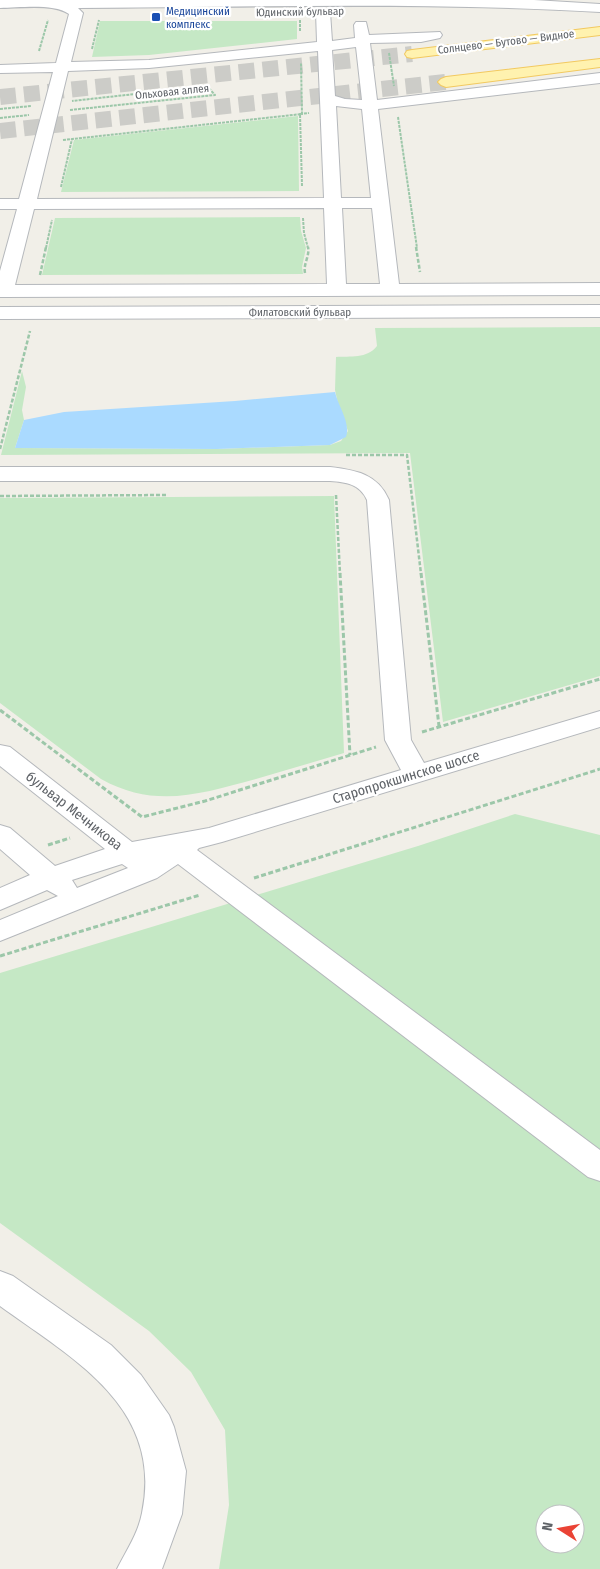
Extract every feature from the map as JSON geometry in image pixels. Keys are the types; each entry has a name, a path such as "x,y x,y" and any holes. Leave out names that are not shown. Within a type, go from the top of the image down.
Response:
{"main road":[{"name":"Солнцево — Бутово — Видное","path":"412,54 600,31"},
{"path":"446,82 600,63"}],"street":[{"name":"Юдинский бульвар","path":"0,4 36,2 52,4 178,2 363,5 600,14"},
{"path":"390,289 363,41 363,5 400,2 532,4 600,8"},
{"path":"2,291 27,204 76,13 70,8 52,4"},
{"name":"Юдинский бульвар","path":"0,13 331,12 363,5"},
{"path":"331,12 325,46 337,290"},
{"path":"0,69 61,68 191,60 387,38 421,38 435,35"},
{"path":"327,105 396,103 600,78"},
{"path":"0,204 381,202"},
{"name":"Филатовский бульвар","path":"2,291 600,289"},
{"name":"Филатовский бульвар","path":"0,314 600,311"},
{"path":"0,474 330,474 354,477 364,482 375,492 378,500 398,740 417,774"},
{"name":"Старопрокшинское шоссе","path":"0,931 76,898 137,861 212,836 600,719"},
{"name":"бульвар Мечникова","path":"0,753 137,861"},
{"path":"0,834 76,898"},
{"name":"Старопрокшинское шоссе","path":"0,900 51,877 137,861 178,850 212,836"},
{"path":"178,850 600,1168"},
{"path":"0,1286 98,1356 128,1386 155,1427 166,1471 162,1514 147,1556 138,1569"}],"path":[{"path":"39,51 48,20"},
{"path":"92,48 99,20"},
{"path":"387,38 422,289"},
{"path":"300,57 302,193 307,195 306,212 303,216 304,233 309,251 304,267 305,276"},
{"name":"Ольховая аллея","path":"0,109 51,108 215,95 207,86 51,108 0,118"},
{"path":"42,143 302,114 327,105"},
{"path":"0,449 32,327"},
{"path":"337,455 407,455 439,726"},
{"path":"0,496 168,495"},
{"path":"327,495 337,495 350,755"},
{"path":"0,710 142,817 205,801 439,726 600,679"},
{"path":"0,956 600,769"},
{"path":"45,846 77,836"}],"green space":[{"path":"100,21 297,21 297,39 149,55 92,57"},
{"path":"298,116 299,191 61,192 74,140"},
{"path":"300,217 301,231 306,248 302,267 303,274 42,275 55,218"},
{"path":"600,327 600,676 443,722 410,453 1,455 22,371 26,387 22,410 24,420 15,448 217,449 330,445 341,441 348,431 335,390 336,357 358,356 373,350 377,346 375,328"},
{"path":"334,496 344,753 197,794 159,796 140,794 101,779 0,703 0,498"},
{"path":"515,814 600,835 600,1569 219,1569 229,1505 225,1430 191,1372 149,1331 0,1223 0,973 418,846"}],"water":[{"path":"335,392 346,420 347,432 346,437 330,445 217,449 15,448 24,420 64,412 235,401"}],"tunnel":[{"path":"0,97 412,54"},
{"path":"0,131 446,82"}],"place":[{"name":"Медицинский комплекс","path":"156,17"}]}
